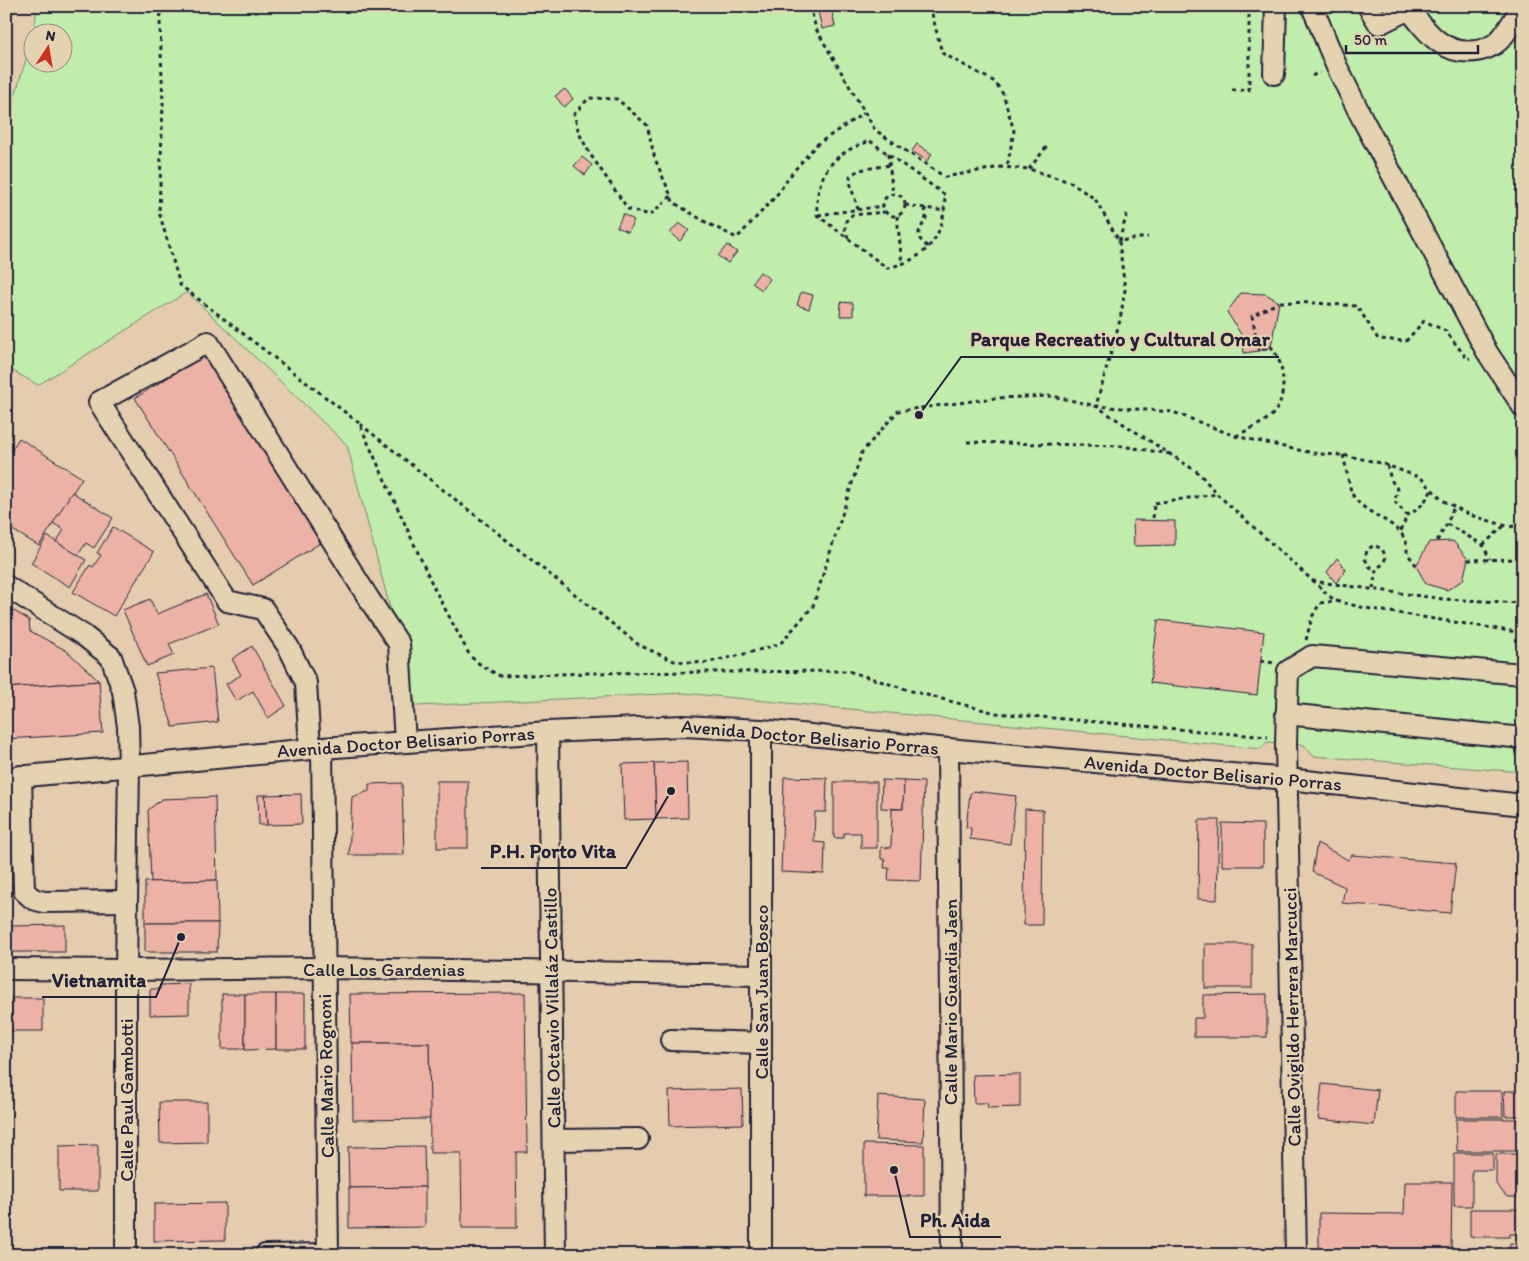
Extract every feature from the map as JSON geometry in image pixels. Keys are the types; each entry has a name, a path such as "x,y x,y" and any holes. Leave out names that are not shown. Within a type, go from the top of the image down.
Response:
{"street":[{"path":"1274,74 1276,6"},
{"path":"1312,6 1336,64 1363,120 1487,352 1523,407"},
{"path":"1368,6 1379,24 1409,9 1427,32 1444,46 1469,53 1488,49 1502,38 1522,6"},
{"name":"Calle Mario Rognoni","path":"328,1254 324,968 316,748 306,683 289,648 263,609 227,601 99,402 208,342 399,644 405,742"},
{"name":"Calle Paul Gambotti","path":"6,586 76,631 111,657 123,691 128,727 129,766 126,970 126,1255"},
{"name":"Calle Ovigildo Herrera Marcucci","path":"1296,1255 1286,714 1288,671 1312,656 1523,674"},
{"path":"1286,714 1523,738"},
{"name":"Avenida Doctor Belisario Porras","path":"14,777 316,748 548,732 683,726 761,730 948,749 1288,778 1523,805"},
{"name":"Calle San Juan Bosco","path":"761,730 761,1255"},
{"name":"Calle Octavio Villaláz Castillo","path":"548,732 555,1255"},
{"name":"Calle Mario Guardia Jaen","path":"948,749 952,1255"},
{"path":"14,777 24,891 33,899 44,902 127,901"},
{"name":"Calle Los Gardenias","path":"6,969 324,968 761,974"},
{"path":"672,1040 761,1043"},
{"path":"554,1140 638,1139"},
{"path":"265,1255 328,1254"}],"path":[{"path":"161,6 163,103 159,212 180,285 359,423 639,646 674,661 704,663 780,644 813,606 862,452 898,411 995,398 1052,396 1096,406 1172,412 1235,436 1320,454 1344,456 1387,465 1421,478 1442,500 1470,515 1510,527 1523,523"},
{"path":"810,6 816,29 875,130 945,177 1001,167 1029,169 1070,182 1095,199 1119,241 1125,290 1120,320 1096,406"},
{"path":"930,6 942,53 995,82 1003,94 1014,131 1007,168"},
{"path":"1232,90 1249,90 1249,6"},
{"path":"671,196 650,215 628,209 590,154 579,133 574,114 589,98 617,99 647,125 656,159 671,196 673,202 707,223 737,238 776,196 816,145 864,113"},
{"path":"870,141 945,195 945,211 942,225 928,247 915,258 887,268 818,215 816,202 818,190 826,170 834,160 853,146 870,141"},
{"path":"1029,169 1048,145"},
{"path":"888,154 894,194"},
{"path":"858,210 855,196 850,187 850,176 859,170 890,165"},
{"path":"894,194 900,196 905,205 903,212 897,216 891,216 885,212 883,206 885,199 894,194"},
{"path":"905,205 945,211"},
{"path":"818,215 883,206"},
{"path":"925,208 926,218 918,235 919,239 928,247"},
{"path":"848,238 845,229 846,220 852,215 885,212"},
{"path":"1119,241 1127,214"},
{"path":"897,216 902,264"},
{"path":"1119,241 1148,237"},
{"path":"1235,436 1268,418 1274,413 1278,405 1282,389 1281,364 1278,355 1271,347 1260,351 1252,316 1280,302 1314,302 1357,306 1378,339 1406,341 1424,321 1446,331 1467,359 1487,352"},
{"path":"1096,406 1199,473 1217,494 1336,601"},
{"path":"359,423 434,588 470,656 482,666 500,676 589,673 848,671 915,692 996,713 1271,737"},
{"path":"968,442 1121,446 1172,454"},
{"path":"1344,456 1353,496 1371,513 1400,531 1408,544 1406,554 1416,565"},
{"path":"1387,465 1391,480 1398,490 1394,500 1408,515"},
{"path":"1401,531 1408,515 1415,512 1423,504 1432,490"},
{"path":"1153,518 1154,503 1217,494"},
{"path":"1438,541 1454,506"},
{"path":"1447,524 1483,545 1490,559"},
{"path":"1483,545 1505,525"},
{"path":"1374,545 1382,549 1386,558 1383,564 1376,568 1370,567 1365,559 1367,550 1374,545"},
{"path":"1468,560 1523,559"},
{"path":"1373,589 1376,568"},
{"path":"1311,580 1443,599 1523,603"},
{"path":"1305,643 1312,616 1320,603 1336,601 1365,608 1523,633"},
{"path":"1261,661 1277,663 1274,670"}],"green space":[{"path":"37,6 1523,6 1523,772 1313,756 1304,745 1267,742 1261,749 684,693 416,706 347,445 187,292 38,385 6,367 6,112 13,102 22,72 72,72 72,22 35,22"}],"building":[{"path":"831,8 835,26 822,29 818,11"},
{"path":"565,89 573,99 564,107 555,96"},
{"path":"917,144 932,154 927,161 912,151"},
{"path":"582,157 592,165 585,175 574,166"},
{"path":"623,214 634,220 628,232 617,227"},
{"path":"679,223 689,230 680,241 670,233"},
{"path":"727,245 737,252 728,263 718,256"},
{"path":"760,272 770,279 762,290 752,283"},
{"path":"801,292 813,295 809,309 797,305"},
{"path":"1241,293 1266,294 1279,302 1271,347 1244,353 1242,336 1227,312"},
{"path":"841,302 853,303 853,316 840,316"},
{"path":"212,350 330,537 253,585 135,398"},
{"path":"19,438 82,478 39,546 6,526 6,459"},
{"path":"72,492 113,518 94,548 86,543 78,555 56,542 64,530 53,523"},
{"path":"1133,520 1175,521 1175,545 1134,546"},
{"path":"113,527 154,552 114,616 73,592 90,565 93,567 101,555 97,553"},
{"path":"47,536 86,560 70,587 31,563"},
{"path":"1453,541 1468,559 1463,580 1447,590 1426,584 1416,566 1429,542"},
{"path":"1337,558 1346,570 1336,583 1327,572"},
{"path":"206,594 219,624 169,644 174,655 147,666 123,610 150,599 157,614"},
{"path":"6,606 29,620 30,631 67,651 99,681 6,688"},
{"path":"1158,620 1264,632 1257,695 1150,683"},
{"path":"252,646 286,706 268,718 253,691 236,701 226,684 241,675 232,659"},
{"path":"212,668 218,722 173,727 155,673"},
{"path":"99,681 103,733 6,739 6,688"},
{"path":"687,762 688,818 656,819 654,763"},
{"path":"654,763 656,819 624,820 622,764"},
{"path":"784,777 827,778 826,812 815,812 814,842 825,843 824,874 781,872"},
{"path":"882,780 904,781 903,809 881,808"},
{"path":"437,781 468,781 468,848 437,848"},
{"path":"904,781 924,782 921,881 888,880 889,868 884,868 885,859 881,859 881,847 891,848 892,809 903,809"},
{"path":"834,782 877,782 877,848 861,848 861,833 844,833 844,838 834,838"},
{"path":"402,783 404,855 349,855 352,797 369,791 369,784"},
{"path":"973,791 1016,796 1010,844 970,839 971,828 966,827 970,794"},
{"path":"301,794 302,824 267,825 265,795"},
{"path":"258,795 265,795 267,825 259,825"},
{"path":"215,797 217,880 151,882 148,810 162,799"},
{"path":"1025,809 1043,810 1042,925 1024,925"},
{"path":"1199,820 1219,820 1217,900 1198,899"},
{"path":"1222,823 1263,824 1263,866 1222,866"},
{"path":"1317,843 1348,860 1352,855 1456,863 1450,913 1342,903 1345,887 1312,872"},
{"path":"217,880 218,923 145,923 145,882"},
{"path":"145,923 218,923 217,952 145,952"},
{"path":"65,925 65,952 10,952 10,926"},
{"path":"1205,944 1252,944 1252,988 1205,988"},
{"path":"189,984 189,1014 150,1015 150,989 160,989 160,985"},
{"path":"525,993 527,1152 516,1152 517,1228 462,1228 461,1153 430,1153 429,1043 351,1043 350,994"},
{"path":"1523,993 1523,1030 1521,1029"},
{"path":"222,994 245,994 245,1049 222,1049"},
{"path":"245,994 276,994 276,1049 245,1050"},
{"path":"276,994 305,994 305,1049 276,1049"},
{"path":"1267,994 1267,1037 1194,1037 1194,1018 1203,1018 1203,995"},
{"path":"11,998 43,998 43,1031 11,1031"},
{"path":"352,1043 429,1043 430,1119 353,1120"},
{"path":"1020,1074 1020,1107 988,1108 987,1103 974,1103 973,1075"},
{"path":"1322,1084 1378,1090 1374,1125 1318,1119"},
{"path":"742,1089 743,1124 670,1126 669,1091"},
{"path":"1456,1091 1502,1091 1503,1117 1456,1117"},
{"path":"1504,1091 1523,1091 1523,1116 1505,1116"},
{"path":"878,1096 925,1099 923,1142 876,1140"},
{"path":"159,1102 207,1102 207,1142 160,1143"},
{"path":"1456,1119 1523,1119 1522,1151 1457,1151"},
{"path":"864,1144 924,1145 924,1196 864,1196"},
{"path":"98,1145 98,1191 59,1191 59,1146"},
{"path":"424,1146 425,1187 349,1188 348,1147"},
{"path":"1454,1153 1493,1153 1493,1170 1472,1170 1472,1206 1454,1206"},
{"path":"1496,1154 1523,1154 1523,1197 1507,1197 1496,1184"},
{"path":"1405,1182 1452,1182 1451,1255 1319,1255 1319,1213 1404,1214"},
{"path":"425,1187 425,1227 349,1228 349,1188"},
{"path":"225,1203 225,1240 154,1241 154,1204"},
{"path":"1470,1209 1523,1209 1523,1234 1510,1234 1510,1237 1470,1237"},
{"path":"1510,1243 1523,1244 1523,1255 1509,1255"},
{"path":"867,1253 925,1253 925,1255 867,1255"}],"place":[{"name":"Parque Recreativo y Cultural Omar","path":"919,415"},
{"name":"P.H. Porto Vita","path":"671,791"},
{"name":"Vietnamita","path":"181,937"},
{"name":"Ph. Aida","path":"894,1170"}]}
